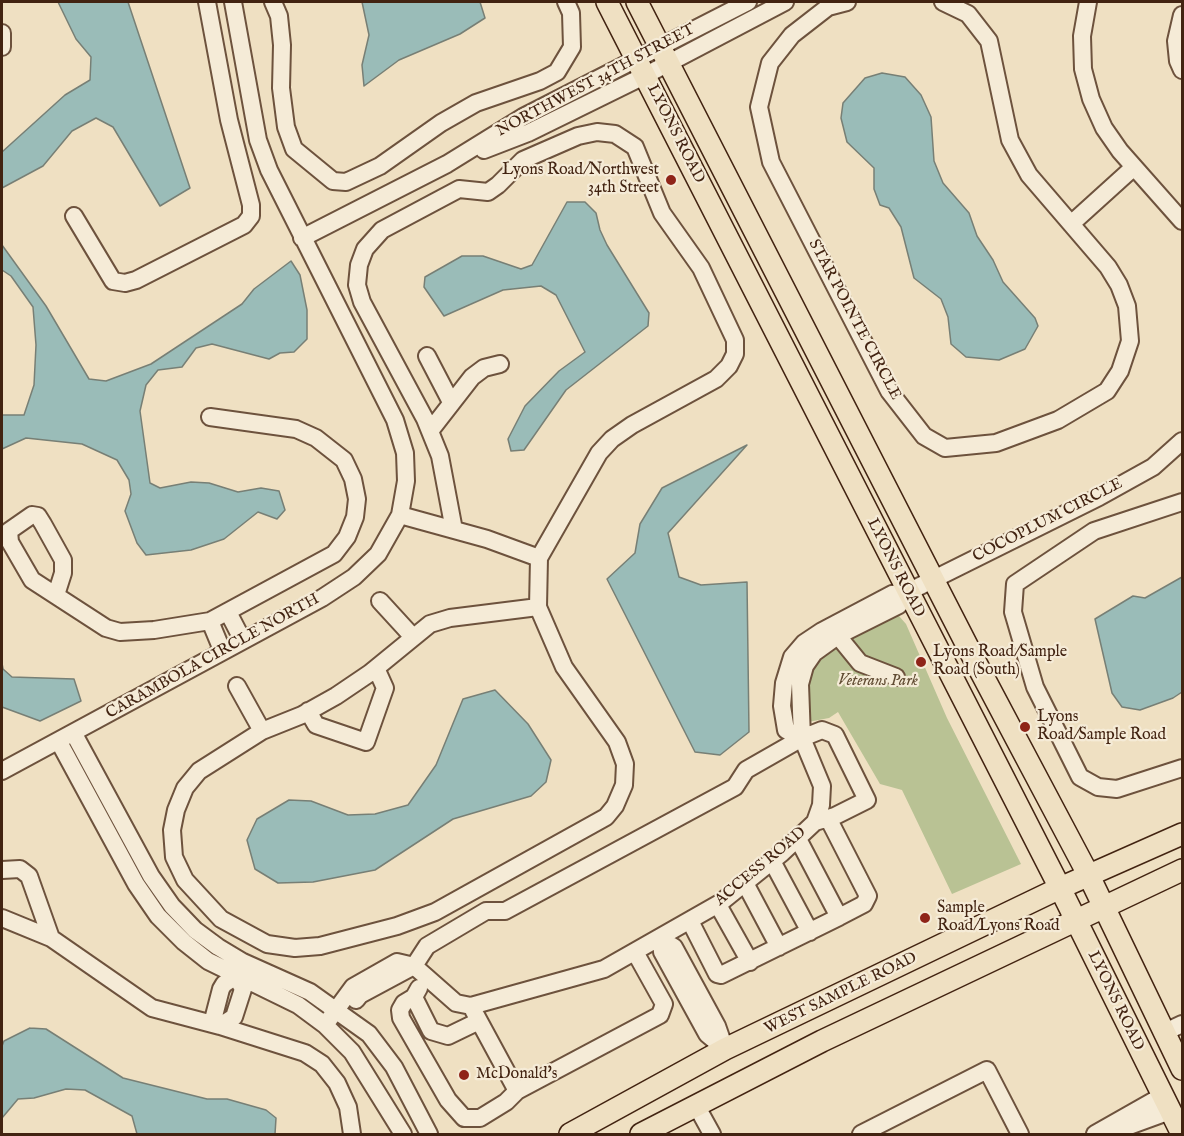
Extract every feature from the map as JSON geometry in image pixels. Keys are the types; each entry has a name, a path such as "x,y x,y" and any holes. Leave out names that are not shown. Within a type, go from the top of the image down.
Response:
{"main road":[{"name":"LYONS ROAD","path":"607,2 1076,919 1182,1134"},
{"name":"LYONS ROAD","path":"637,2 933,579 1089,876 1182,1069"},
{"name":"WEST SAMPLE ROAD","path":"570,1134 725,1049 1060,888 1182,834"},
{"name":"WEST SAMPLE ROAD","path":"641,1134 1076,919 1182,870"}],"street":[{"path":"74,216 113,280 124,283 136,280 244,225 250,216 251,205 229,120 207,2"},
{"name":"CARAMBOLA CIRCLE NORTH","path":"2,771 66,738 242,639 322,598 354,577 378,554 400,515 406,481 405,453 395,420 284,204 258,140 232,2"},
{"path":"273,2 279,16 282,45 281,88 286,127 294,149 333,181 346,182 380,166 441,123 476,103 540,81 557,72 572,46 571,13 566,2"},
{"name":"NORTHWEST 34TH STREET","path":"664,55 748,2"},
{"name":"NORTHWEST 34TH STREET","path":"302,238 447,164 528,133 664,55 785,2"},
{"name":"STAR POINTE CIRCLE","path":"847,2 828,7 792,35 770,63 759,107 771,162 889,391 924,436 945,448 996,443 1058,420 1107,391 1120,371 1130,341 1127,306 1108,267 1029,175 1010,140 1005,128 989,41 968,14 943,2"},
{"path":"1088,2 1082,36 1083,69 1088,89 1104,128 1134,167 1182,221"},
{"path":"1182,15 1176,41 1178,61 1182,70"},
{"path":"2,33 4,37 2,46"},
{"path":"454,530 447,486 430,431 362,302 357,285 359,265 365,249 382,230 459,189 488,192 498,186 523,160 578,136 606,133 626,140 635,147 662,213 701,268 735,340 735,354 729,366 716,379 632,425 612,439 599,453 539,558 538,607 564,667 616,742 624,764 624,785 615,806 606,817 435,912 397,926 320,946 295,948 267,944 221,919 185,880 174,856 172,830 176,810 184,788 198,771 262,731 336,696 376,668 430,624 450,618 538,607"},
{"path":"1071,224 1134,167"},
{"path":"427,357 451,402"},
{"path":"430,431 472,377 484,368 500,364"},
{"path":"56,595 106,628 120,632 154,630 210,621 334,554 347,537 355,517 357,499 353,479 344,460 316,438 276,425 210,417"},
{"name":"COCOPLUM CIRCLE","path":"908,592 1154,467 1182,441"},
{"name":"COCOPLUM CIRCLE","path":"1182,502 1094,531 1015,584 1012,612 1035,687 1080,777 1098,788 1117,789 1182,768"},
{"path":"400,515 539,558"},
{"name":"ACCESS ROAD","path":"471,1006 604,969 661,939 718,905 821,820 822,786 802,738 800,684 805,666 814,652 838,636 899,605 908,592"},
{"name":"ACCESS ROAD","path":"802,738 786,730 782,706 784,683 792,657 804,643 830,626 892,594 908,592"},
{"path":"380,601 412,637"},
{"path":"228,612 242,639"},
{"path":"210,621 222,650"},
{"path":"838,636 860,663 896,677"},
{"path":"308,711 316,725 366,742 385,688 376,668"},
{"path":"237,686 262,731"},
{"path":"479,1021 448,1036 431,1031 414,997 427,946 486,911 505,911 735,787 746,770 802,738 822,730 835,735 867,800 821,820 868,896 864,904 726,975 717,974 690,921"},
{"path":"66,738 136,884 158,916 184,942 208,961 310,992 369,1034 394,1067 429,1134"},
{"path":"798,838 839,917"},
{"path":"772,861 810,932"},
{"path":"2,870 20,869 29,876 51,938"},
{"path":"745,883 780,947"},
{"path":"718,905 750,962"},
{"path":"2,918 51,938 152,1008 220,1026 305,1053 322,1064 337,1083 348,1107 351,1134"},
{"path":"661,939 662,952 707,1034 725,1049"},
{"path":"414,997 404,1003 400,1010 401,1018 448,1100 464,1119 480,1118 506,1102 517,1091 660,1016 664,1004 635,952"},
{"path":"329,1029 341,1012 353,987 397,962 420,972 456,1004 471,1006 517,1091"},
{"path":"220,1026 234,1017 243,989 240,969"},
{"path":"240,969 298,1005 329,1029 352,1052 371,1079 403,1134"},
{"path":"1163,1033 1182,1024"},
{"path":"861,1134 987,1070 1020,1134"},
{"path":"1095,1134 1166,1103"},
{"path":"1107,1134 1166,1103"},
{"path":"696,1105 712,1134"}],"green space":[{"name":"Veterans Park","path":"894,616 899,616 906,624 947,718 1021,864 952,894 902,790 880,784 838,712 829,718 808,722 804,681 820,652"}],"water":[{"path":"58,2 128,2 190,188 160,206 113,127 96,118 72,131 43,166 2,188 2,152 65,95 90,80 91,57 76,39"},
{"path":"362,2 480,2 485,18 460,34 399,60 364,86 362,65 369,35"},
{"path":"882,73 905,77 921,95 931,117 934,161 943,183 969,213 977,236 993,260 1003,282 1035,318 1038,326 1025,349 999,360 966,357 951,344 948,317 941,299 914,278 901,227 889,208 880,205 874,189 874,168 847,142 841,118 843,103 865,78"},
{"path":"567,202 585,202 596,213 607,245 649,313 648,326 566,390 524,450 511,451 508,439 525,406 559,371 585,352 556,295 541,286 503,290 444,316 424,287 425,277 462,256 483,256 521,269 532,265"},
{"path":"2,245 46,306 89,379 106,381 151,364 242,304 254,289 291,261 300,275 307,310 307,339 294,352 280,353 269,359 212,344 196,348 182,367 158,370 146,385 140,411 150,483 160,488 191,482 209,483 238,492 261,488 279,491 285,510 277,519 258,512 224,539 191,550 146,555 137,543 125,511 131,494 129,480 117,460 82,444 26,438 2,449 2,415 24,415 34,385 36,345 33,307 11,276 2,270"},
{"path":"747,445 668,533 679,577 701,585 747,582 749,732 720,755 695,752 607,579 635,553 640,524 662,488"},
{"path":"1182,577 1182,692 1173,698 1140,710 1122,707 1112,693 1095,619 1133,596 1145,598"},
{"path":"2,663 3,669 12,677 74,679 81,701 40,721 2,707"},
{"path":"495,690 528,724 551,760 546,782 531,796 453,819 375,870 313,882 278,883 255,869 247,840 257,819 289,800 311,801 348,815 375,814 408,805 436,765 463,699"},
{"path":"30,1028 46,1029 123,1078 207,1099 227,1099 266,1110 276,1118 275,1134 137,1134 132,1116 85,1090 66,1089 34,1098 18,1099 2,1118 2,1046 4,1041"}],"place":[{"name":"Lyons Road/Northwest 34th Street","path":"671,180"},
{"name":"Lyons Road/Sample Road (South)","path":"921,662"},
{"name":"Lyons Road/Sample Road","path":"1025,727"},
{"name":"Sample Road/Lyons Road","path":"925,918"},
{"name":"McDonald's","path":"464,1075"}]}
